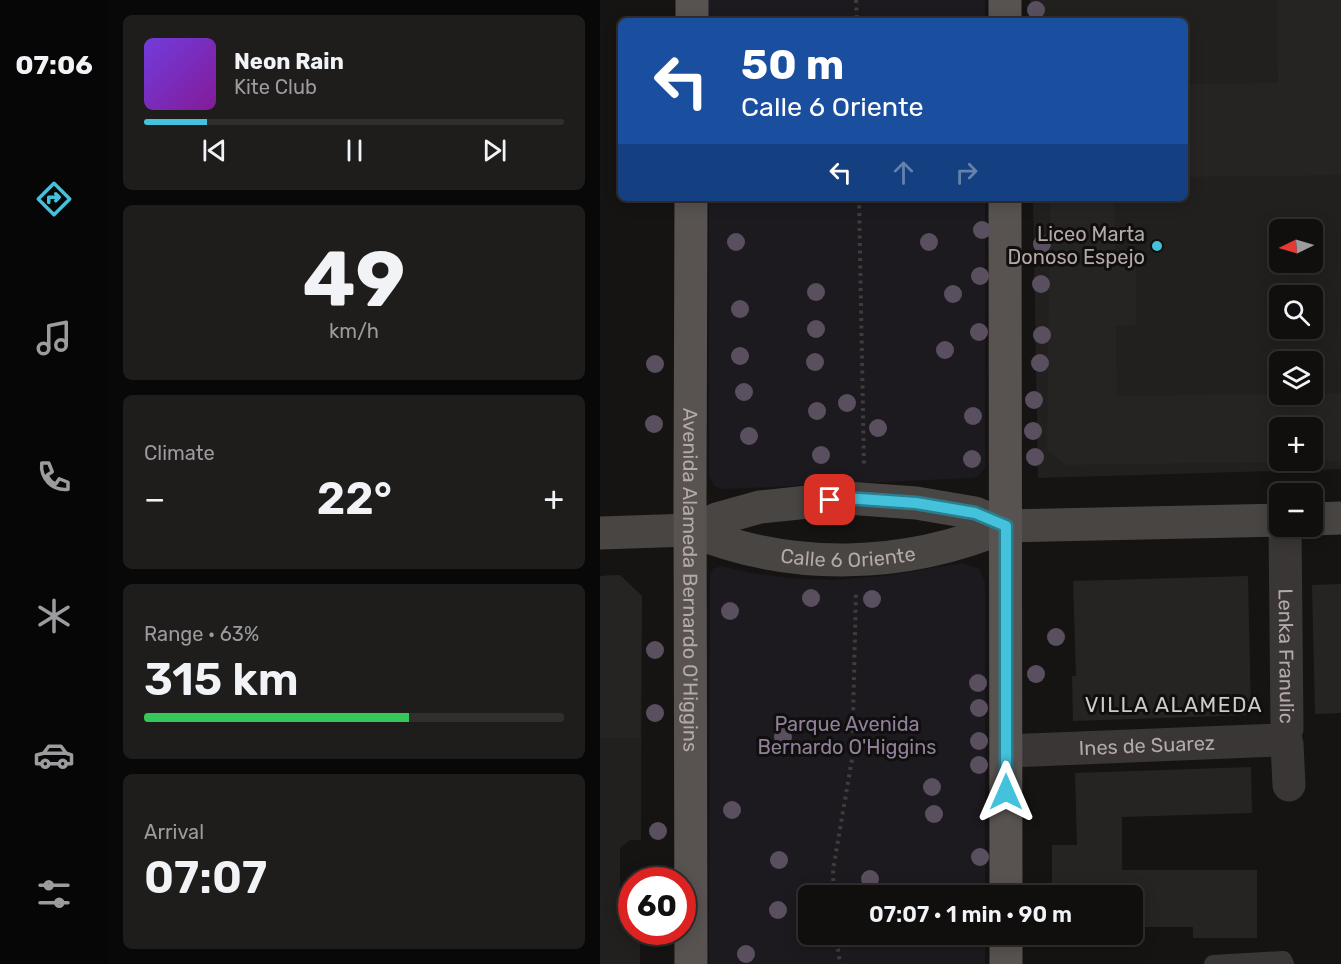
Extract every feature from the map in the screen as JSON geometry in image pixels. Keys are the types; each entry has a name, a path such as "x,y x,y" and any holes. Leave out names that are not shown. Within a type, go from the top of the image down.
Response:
{"main road":[{"path":"692,0 692,18"},
{"path":"1005,0 1005,18"},
{"name":"Avenida Alameda Bernardo O'Higgins","path":"691,201 692,964"},
{"path":"1005,201 1006,885"},
{"name":"Calle 6 Oriente","path":"600,533 690,530 760,507 846,498 916,503 975,513 1006,526"},
{"path":"1323,519 1341,518"},
{"name":"Calle 6 Oriente","path":"690,530 718,542 797,559 857,561 914,555 975,539 1006,526 1269,519"},
{"path":"1006,945 1006,964"}],"street":[{"name":"Lenka Franulic","path":"1285,537 1287,729 1284,735 1287,744 1289,785"},
{"name":"Ines de Suarez","path":"1006,751 1280,740 1284,735"}],"lane":[{"path":"1213,964 1283,960 1285,964"}],"path":[{"path":"856,0 856,18"},
{"path":"860,201 864,500"},
{"path":"834,885 833,870 852,759 857,561"},
{"path":"837,945 840,964"}],"shaded area":[{"name":"Liceo Marta Donoso Espejo","path":"1030,0 1341,0 1341,469 1323,470 1323,417 1269,417 1269,471 1274,471 1038,478 1033,201 1188,201 1188,18 1030,18"},
{"path":"620,575 642,596 641,840 630,840 620,848 620,867 618,867 618,945 640,945 640,964 600,964 600,576"}],"green space":[{"path":"708,0 985,0 985,18 708,18"},
{"path":"709,201 985,201 985,467 979,476 723,489 714,486 709,476"},
{"name":"Parque Avenida Bernardo O'Higgins","path":"963,563 980,569 985,583 985,885 798,885 798,945 985,945 985,964 709,964 710,576 713,569 721,566 790,578 833,580 884,576"}],"building":[{"path":"1277,0 1341,0 1341,175 1188,177 1188,84 1278,83"},
{"path":"1050,201 1114,201 1115,259 1136,259 1136,325 1116,326 1117,396 1269,394 1269,405 1323,405 1323,393 1341,393 1341,461 1323,461 1323,417 1269,417 1269,462 1065,465 1047,449"},
{"path":"620,575 642,596 640,738 600,738 600,576"},
{"path":"1248,576 1251,715 1073,721 1072,676 1076,676 1073,581"},
{"path":"1341,584 1341,713 1315,714 1312,585"},
{"path":"1251,767 1252,813 1122,817 1122,870 1257,870 1257,938 1193,938 1193,927 1143,927 1143,885 1052,885 1052,845 1077,845 1075,773"}],"place":[{"name":"Liceo Marta Donoso Espejo","path":"1157,246"}],"district":[{"name":"VILLA ALAMEDA","path":"1174,704"}],"route":[{"path":"830,500 846,498 916,503 975,513 1006,526 1006,792"}]}
